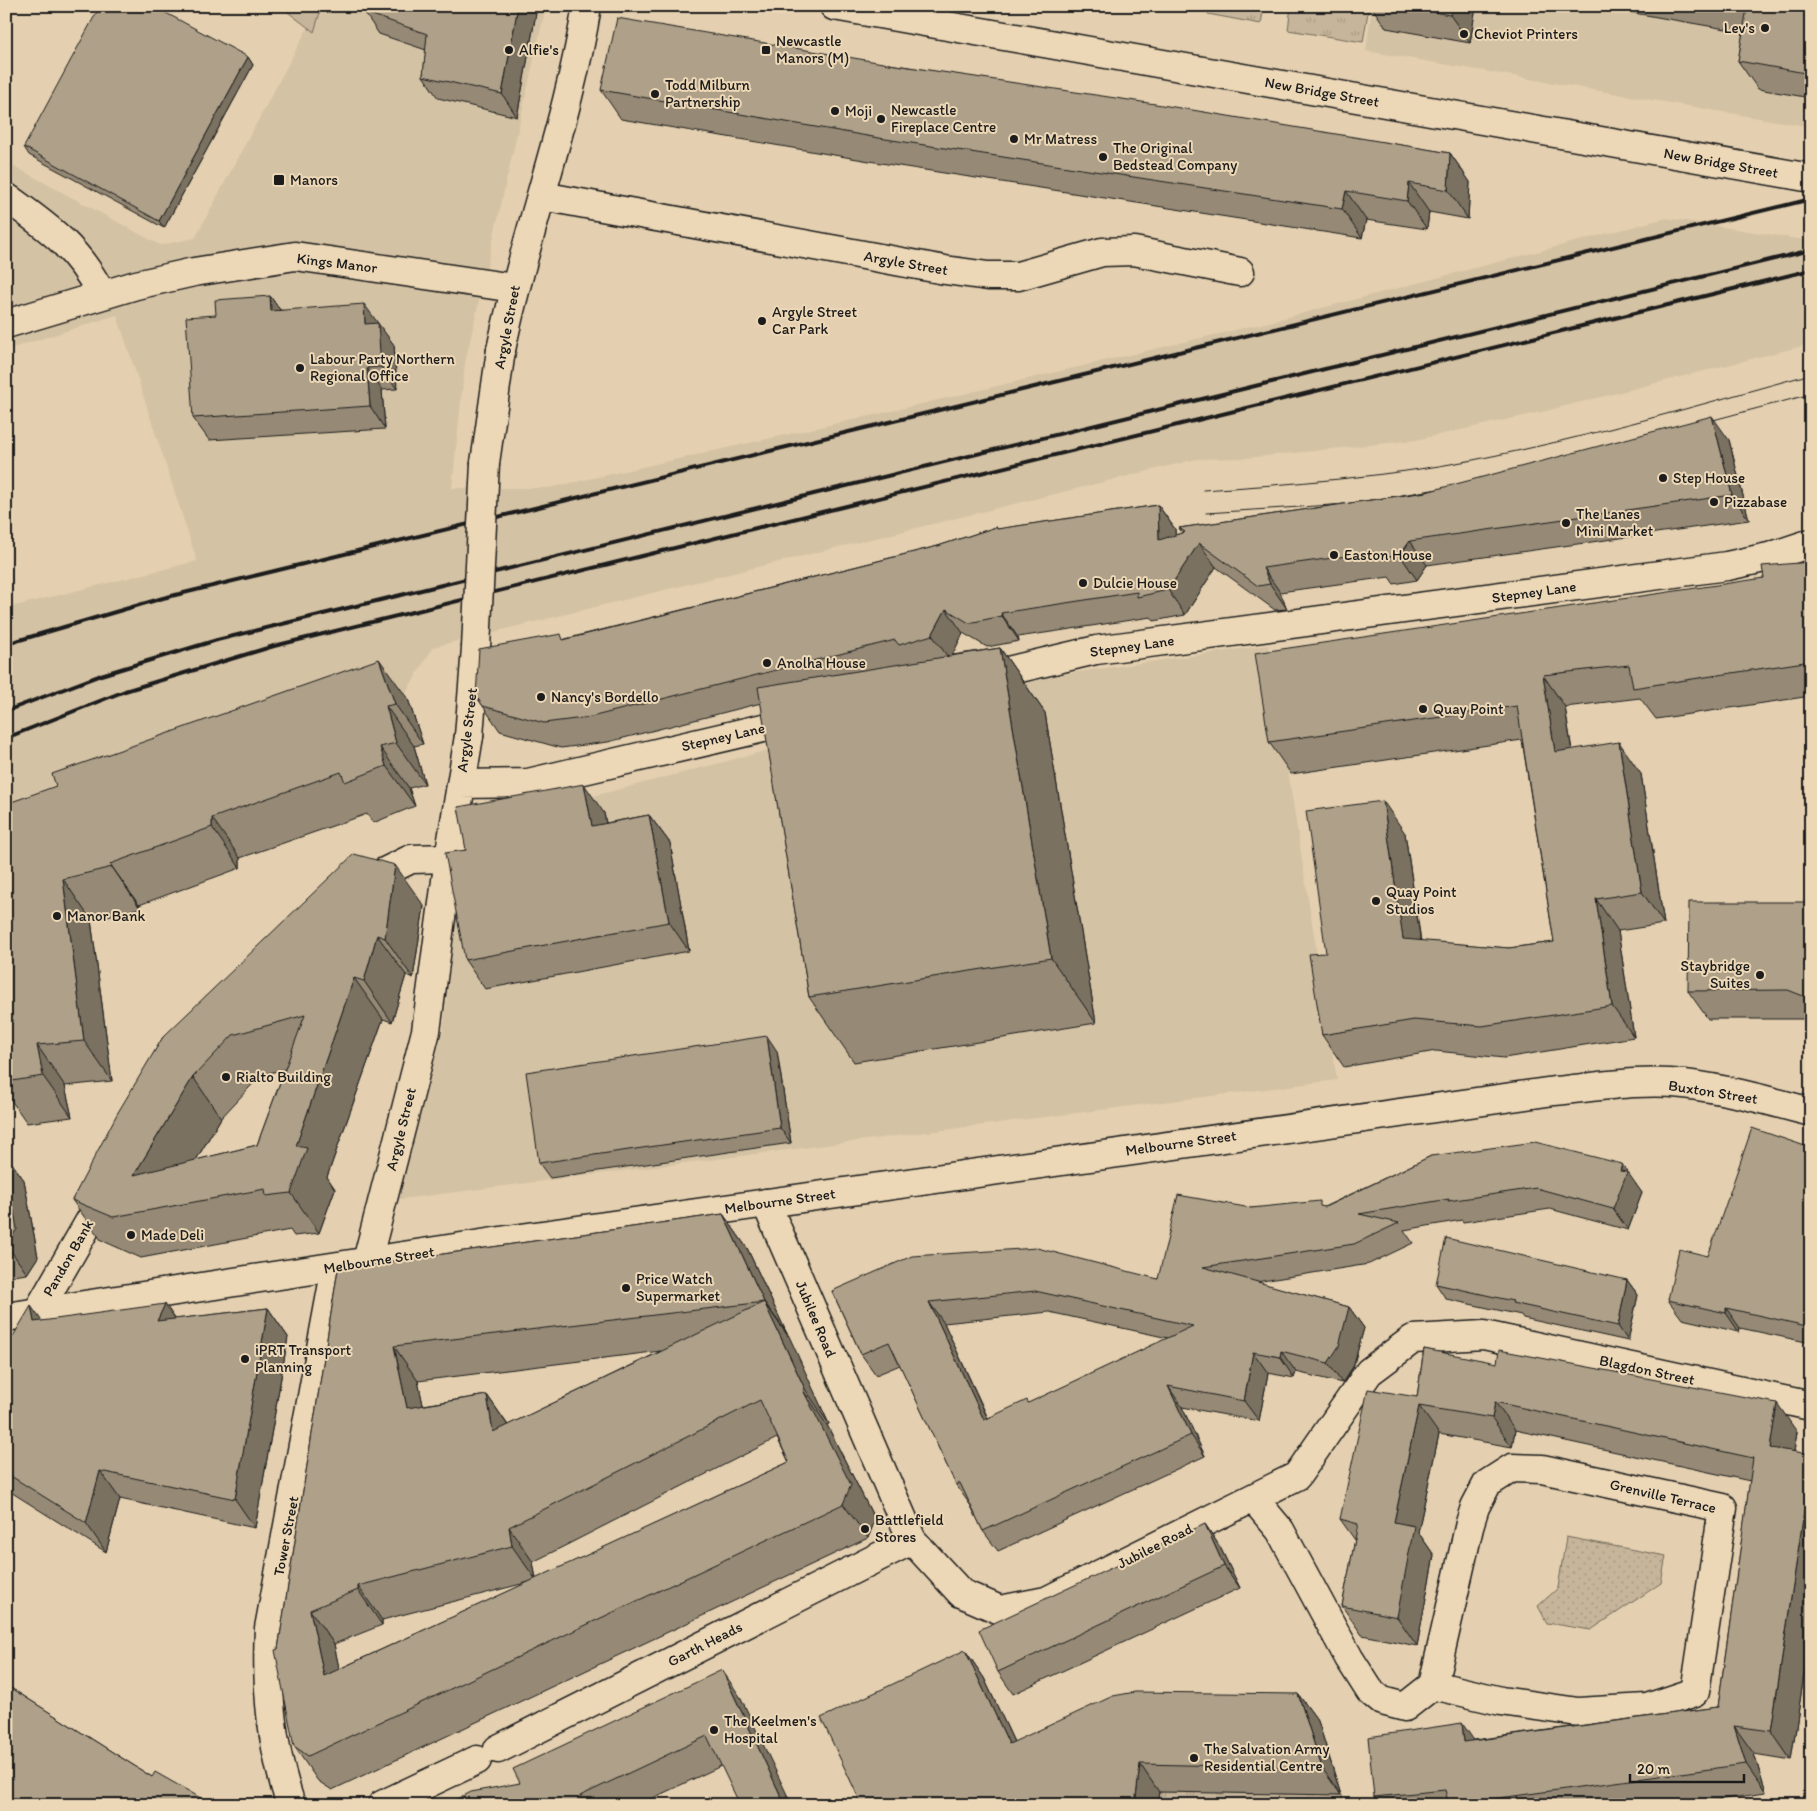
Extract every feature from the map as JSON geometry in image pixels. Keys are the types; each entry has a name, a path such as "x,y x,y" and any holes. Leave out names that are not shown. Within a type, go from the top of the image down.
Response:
{"street":[{"name":"Argyle Street","path":"367,1261 426,1031 449,858 469,736 476,648 485,464 501,350 514,288 542,196 588,6"},
{"name":"New Bridge Street","path":"834,6 1811,178"},
{"name":"Argyle Street","path":"542,196 945,270 988,276 1018,276 1102,252 1134,252 1240,272"},
{"path":"6,197 52,230 76,254 102,295"},
{"name":"Kings Manor","path":"6,324 102,295 194,272 295,256 514,288"},
{"name":"Stepney Lane","path":"952,684 1096,650 1727,566 1769,557 1811,543"},
{"name":"Stepney Lane","path":"461,784 528,783 826,713"},
{"path":"349,900 370,879 411,859 449,858"},
{"name":"Buxton Street","path":"1554,1091 1635,1083 1683,1084 1768,1100 1811,1112"},
{"name":"Melbourne Street","path":"6,1317 367,1261 1554,1091"},
{"name":"Pandon Bank","path":"20,1341 121,1166"},
{"name":"Jubilee Road","path":"766,1203 912,1540 961,1593 1000,1610 1046,1601 1298,1476 1369,1372 1413,1339 1484,1335"},
{"name":"Tower Street","path":"291,1805 275,1748 269,1705 269,1628 336,1267"},
{"name":"Blagdon Street","path":"1484,1335 1811,1406"},
{"name":"Grenville Terrace","path":"1512,1468 1542,1469 1723,1508 1695,1692 1647,1708 1578,1712 1501,1701 1433,1685 1475,1507 1487,1484 1512,1468"},
{"path":"1253,1498 1280,1530 1349,1658 1370,1691 1382,1700 1405,1707 1433,1685"},
{"name":"Garth Heads","path":"382,1805 488,1754 912,1540"}],"shaded area":[{"path":"329,6 546,6 465,363 452,488 549,488 887,412 1269,322 1666,218 1811,241 1811,344 1546,411 1416,440 1247,458 1197,459 433,647 406,693 275,740 6,820 6,608 197,561 117,315 6,350 6,162 160,245 195,238 306,31"},
{"path":"1372,6 1811,6 1811,127 1366,51"},
{"path":"1268,645 1337,1080 394,1200 443,1032 457,908 471,828 1056,675"}],"green space":[{"path":"280,6 322,6 314,32"},
{"path":"1209,6 1264,6 1261,24 1208,14"},
{"path":"1291,6 1369,6 1363,42 1288,30"},
{"path":"1566,1537 1666,1556 1661,1583 1591,1630 1547,1623 1538,1606 1558,1588"},
{"path":"1164,1791 1342,1795 1343,1805 1130,1805"}],"building":[{"path":"100,6 153,6 248,57 159,221 24,147"},
{"path":"366,6 518,6 502,94 423,76 427,34 364,12"},
{"path":"1401,6 1452,6 1450,15"},
{"path":"1737,6 1811,6 1811,74 1738,61 1747,8"},
{"path":"617,18 889,64 1162,105 1450,153 1448,190 1409,183 1407,201 1346,191 1342,209 879,138 601,90"},
{"name":"Labour Party Northern Regional Office","path":"270,296 271,311 364,304 365,324 378,323 381,367 367,368 370,406 193,418 186,317 216,315 215,300"},
{"path":"1712,416 1732,495 1410,541 1400,555 1377,559 1374,552 1263,568 1270,584 1258,586 1199,543 1168,590 1137,597 1137,592 1001,613 1002,616 969,623 946,609 932,635 899,645 895,640 591,717 544,723 483,706 476,696 479,649 561,634 563,640 938,546 996,527 997,529 1158,505 1159,540 1185,532 1179,528 1426,492"},
{"path":"1811,562 1811,661 1633,688 1629,665 1543,675 1555,752 1619,742 1642,892 1596,899 1612,1006 1482,1026 1414,1020 1322,1035 1309,954 1326,953 1306,811 1383,801 1403,939 1509,948 1554,942 1517,706 1269,742 1255,653 1764,578 1762,566"},
{"path":"1000,648 1051,958 809,997 758,687"},
{"path":"379,659 395,704 386,706 396,743 380,747 386,766 345,782 341,772 212,818 212,827 110,864 112,867 63,879 84,1041 37,1045 43,1076 6,1082 6,804 56,786 52,774"},
{"path":"584,784 592,826 649,815 669,922 465,960 445,853 466,850 458,807"},
{"path":"354,854 395,865 385,938 377,935 364,981 354,978 296,1146 307,1148 291,1193 266,1196 265,1189 113,1217 72,1200 117,1114 163,1037","holes":["305,1015 257,1145 134,1175 193,1077 233,1035"]},
{"path":"1689,902 1811,902 1811,999 1788,990 1688,991"},
{"path":"767,1036 780,1128 539,1163 526,1072"},
{"path":"1752,1128 1811,1148 1811,1327 1726,1308 1726,1313 1668,1300 1679,1249 1708,1256"},
{"path":"1535,1142 1622,1164 1620,1171 1627,1172 1613,1209 1536,1188 1448,1201 1449,1199 1359,1214 1399,1223 1354,1244 1203,1267 1349,1307 1339,1346 1328,1363 1281,1351 1280,1357 1253,1352 1244,1401 1168,1386 1191,1435 983,1531 960,1483 956,1485 889,1342 861,1354 832,1291 912,1256 1037,1248 1158,1279 1178,1195 1251,1208 1320,1201 1320,1206 1325,1207 1431,1156","holes":["1035,1291 1193,1326 1028,1403 1027,1400 984,1420 929,1302"]},
{"path":"6,1166 17,1229 6,1245"},
{"path":"723,1214 805,1389 803,1390 851,1485 843,1504 308,1756 294,1746 275,1650 278,1649 338,1269","holes":["764,1302 493,1432 487,1395 407,1408 394,1346","760,1400 789,1462 324,1676 310,1610 358,1590 358,1586 512,1546 509,1527"]},
{"path":"1446,1238 1627,1280 1618,1326 1436,1284"},
{"path":"165,1304 157,1321 268,1308 235,1499 100,1471 86,1523 6,1473 6,1348 31,1306 34,1322"},
{"path":"1424,1349 1497,1363 1499,1350 1777,1403 1770,1448 1811,1454 1811,1465 1771,1731 1734,1726 1746,1764 1449,1805 1445,1790 1374,1797 1368,1737 1462,1723 1464,1742 1718,1707 1753,1458 1495,1402 1492,1418 1419,1406 1394,1522 1414,1526 1397,1617 1342,1606 1358,1524 1340,1519 1368,1389 1417,1397"},
{"path":"1205,1524 1224,1566 998,1672 979,1630"},
{"path":"965,1650 1009,1744 1113,1696 1135,1692 1298,1694 1322,1768 1140,1764 1135,1805 862,1805 821,1718"},
{"path":"722,1670 785,1805 740,1805 707,1736 580,1796 584,1805 446,1805 471,1792 520,1783 513,1769"},
{"path":"6,1685 152,1777 155,1772 213,1805 21,1805 6,1795"}],"tram line":[{"path":"1203,490 1372,475 1473,460 1601,431 1811,374"},
{"path":"1702,423 1811,394"},
{"path":"1206,513 1347,504 1450,487"}],"railway":[{"path":"6,644 163,598 1811,199"},
{"path":"6,711 101,675 217,640 1811,250"},
{"path":"6,738 125,691 274,646 1811,270"}],"place":[{"name":"Lev's","path":"1765,28"},
{"name":"Cheviot Printers","path":"1464,34"},
{"name":"Alfie's","path":"509,50"},
{"name":"Newcastle Manors (M)","path":"766,50"},
{"name":"Todd Milburn Partnership","path":"655,94"},
{"name":"Moji","path":"835,111"},
{"name":"Newcastle Fireplace Centre","path":"881,119"},
{"name":"Mr Matress","path":"1014,139"},
{"name":"The Original Bedstead Company","path":"1103,157"},
{"name":"Manors","path":"279,180"},
{"name":"Argyle Street Car Park","path":"762,321"},
{"name":"Labour Party Northern Regional Office","path":"300,368"},
{"name":"Step House","path":"1663,478"},
{"name":"Pizzabase","path":"1714,502"},
{"name":"The Lanes Mini Market","path":"1566,523"},
{"name":"Easton House","path":"1334,555"},
{"name":"Dulcie House","path":"1083,583"},
{"name":"Anolha House","path":"767,663"},
{"name":"Nancy's Bordello","path":"541,697"},
{"name":"Quay Point","path":"1423,709"},
{"name":"Quay Point Studios","path":"1376,901"},
{"name":"Manor Bank","path":"57,916"},
{"name":"Staybridge Suites","path":"1760,975"},
{"name":"Rialto Building","path":"226,1077"},
{"name":"Made Deli","path":"131,1235"},
{"name":"Price Watch Supermarket","path":"626,1288"},
{"name":"iPRT Transport Planning","path":"245,1359"},
{"name":"Battlefield Stores","path":"865,1529"},
{"name":"The Keelmen's Hospital","path":"714,1730"},
{"name":"The Salvation Army Residential Centre","path":"1194,1758"}]}
